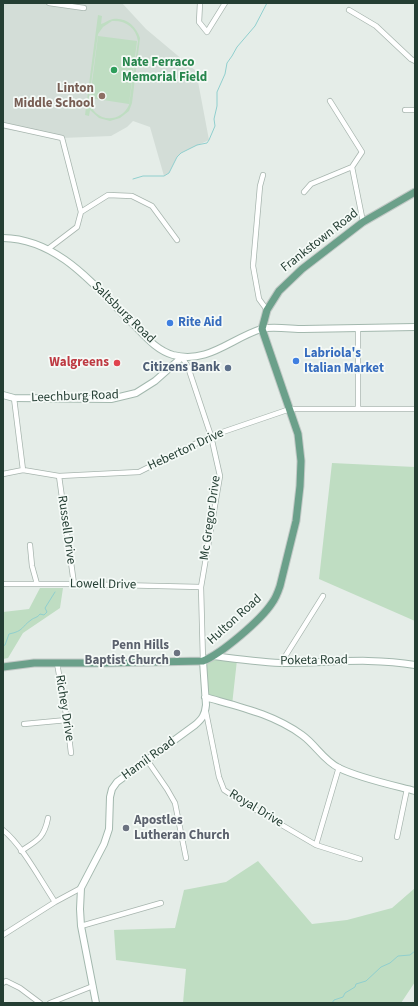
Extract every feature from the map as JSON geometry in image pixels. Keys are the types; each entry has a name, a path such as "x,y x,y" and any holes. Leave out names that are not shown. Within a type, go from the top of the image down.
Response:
{"main road":[{"name":"Frankstown Road","path":"262,329 267,310 279,291 289,280 363,222 415,192"},
{"name":"Hulton Road","path":"3,667 24,663 203,660 214,656 225,649 264,613 272,603 280,586 296,521 301,472 298,434 262,329"}],"street":[{"path":"48,3 84,8"},
{"path":"200,3 199,22 207,32 225,3"},
{"path":"349,10 376,26 415,61"},
{"path":"304,192 312,184 352,167 362,152 330,101"},
{"path":"405,110 415,110"},
{"path":"3,125 62,138 82,212 77,227 48,249"},
{"path":"352,167 363,222"},
{"path":"262,175 253,266 259,299 267,310"},
{"path":"82,212 108,195 132,196 152,206 177,240"},
{"name":"Saltsburg Road","path":"3,238 30,242 48,249 77,269 154,345 171,354 182,357 195,357 211,352 262,329 415,327"},
{"path":"358,328 358,408"},
{"name":"Leechburg Road","path":"3,395 14,398 112,399 136,393 155,381 182,357"},
{"name":"Mc Gregor Drive","path":"182,357 188,367 211,436 220,476 201,587 203,660"},
{"path":"14,398 23,470"},
{"name":"Heberton Drive","path":"3,474 23,470 59,476 139,472 211,436 290,409 415,409"},
{"name":"Russell Drive","path":"59,476 74,584"},
{"path":"30,545 32,566 37,584"},
{"name":"Lowell Drive","path":"5,584 201,587"},
{"path":"281,663 323,596"},
{"name":"Poketa Road","path":"214,656 237,660 281,663 364,660 391,661 415,665"},
{"path":"203,660 206,712"},
{"name":"Richey Drive","path":"57,663 71,753"},
{"path":"206,697 274,718 303,736 326,760 338,768 415,791"},
{"name":"Hamil Road","path":"96,1003 81,926 81,888 104,844 109,828 110,797 112,789 117,782 195,726 206,712"},
{"name":"Royal Drive","path":"206,712 219,778 224,790 316,845 360,859"},
{"path":"24,724 67,720"},
{"path":"146,760 175,803 186,858"},
{"path":"316,845 338,768"},
{"path":"397,837 407,788"},
{"path":"21,851 41,837 46,827 48,818"},
{"path":"3,830 11,836 55,902"},
{"path":"3,935 55,902 81,888"},
{"path":"81,926 161,903"},
{"path":"3,983 6,981 20,988 40,1003"},
{"path":"50,1003 93,986"}],"shaded area":[{"name":"Linton Middle School","path":"3,3 122,3 146,29 196,71 209,140 181,153 177,157 169,173 164,176 150,127 133,121 127,127 111,136 62,138 3,129"}],"green space":[{"path":"98,15 102,16 101,24 113,19 122,19 133,26 140,38 132,103 129,111 120,118 110,121 99,118 90,110 89,116 85,115","holes":["112,21 129,25 135,32 138,41 129,105 119,116 106,118 95,112 91,106 89,98 98,34 103,27"]},
{"name":"Nate Ferraco Memorial Field","path":"98,36 137,41 129,104 90,98"},
{"path":"332,463 415,467 415,621 319,579"},
{"path":"40,588 63,588 60,608 23,633 8,658 3,659 3,612 29,609"},
{"path":"214,656 237,660 232,705 205,697 203,661"},
{"path":"258,861 312,924 347,920 392,908 415,888 415,982 401,1003 183,1003 186,969 116,960 114,930 175,928 184,890 226,882"}],"waterway":[{"path":"133,179 143,176 164,176 169,173 177,157 181,153 197,145 207,143 215,126 214,119 217,106 217,92 225,74 227,63 237,47 255,26 267,3"},
{"path":"3,646 5,645 9,634 20,630 32,619 40,614 44,615 47,612 45,608 55,592"},
{"path":"332,1003 334,1000 343,997 345,993 355,987 356,984 366,981 381,967 390,963 398,956 410,955 415,951"}],"place":[{"name":"Nate Ferraco Memorial Field","path":"114,70"},
{"name":"Linton Middle School","path":"102,96"},
{"name":"Rite Aid","path":"170,323"},
{"name":"Labriola's Italian Market","path":"296,361"},
{"name":"Walgreens","path":"117,363"},
{"name":"Citizens Bank","path":"228,368"},
{"name":"Penn Hills Baptist Church","path":"177,653"},
{"name":"Apostles Lutheran Church","path":"126,828"}]}
